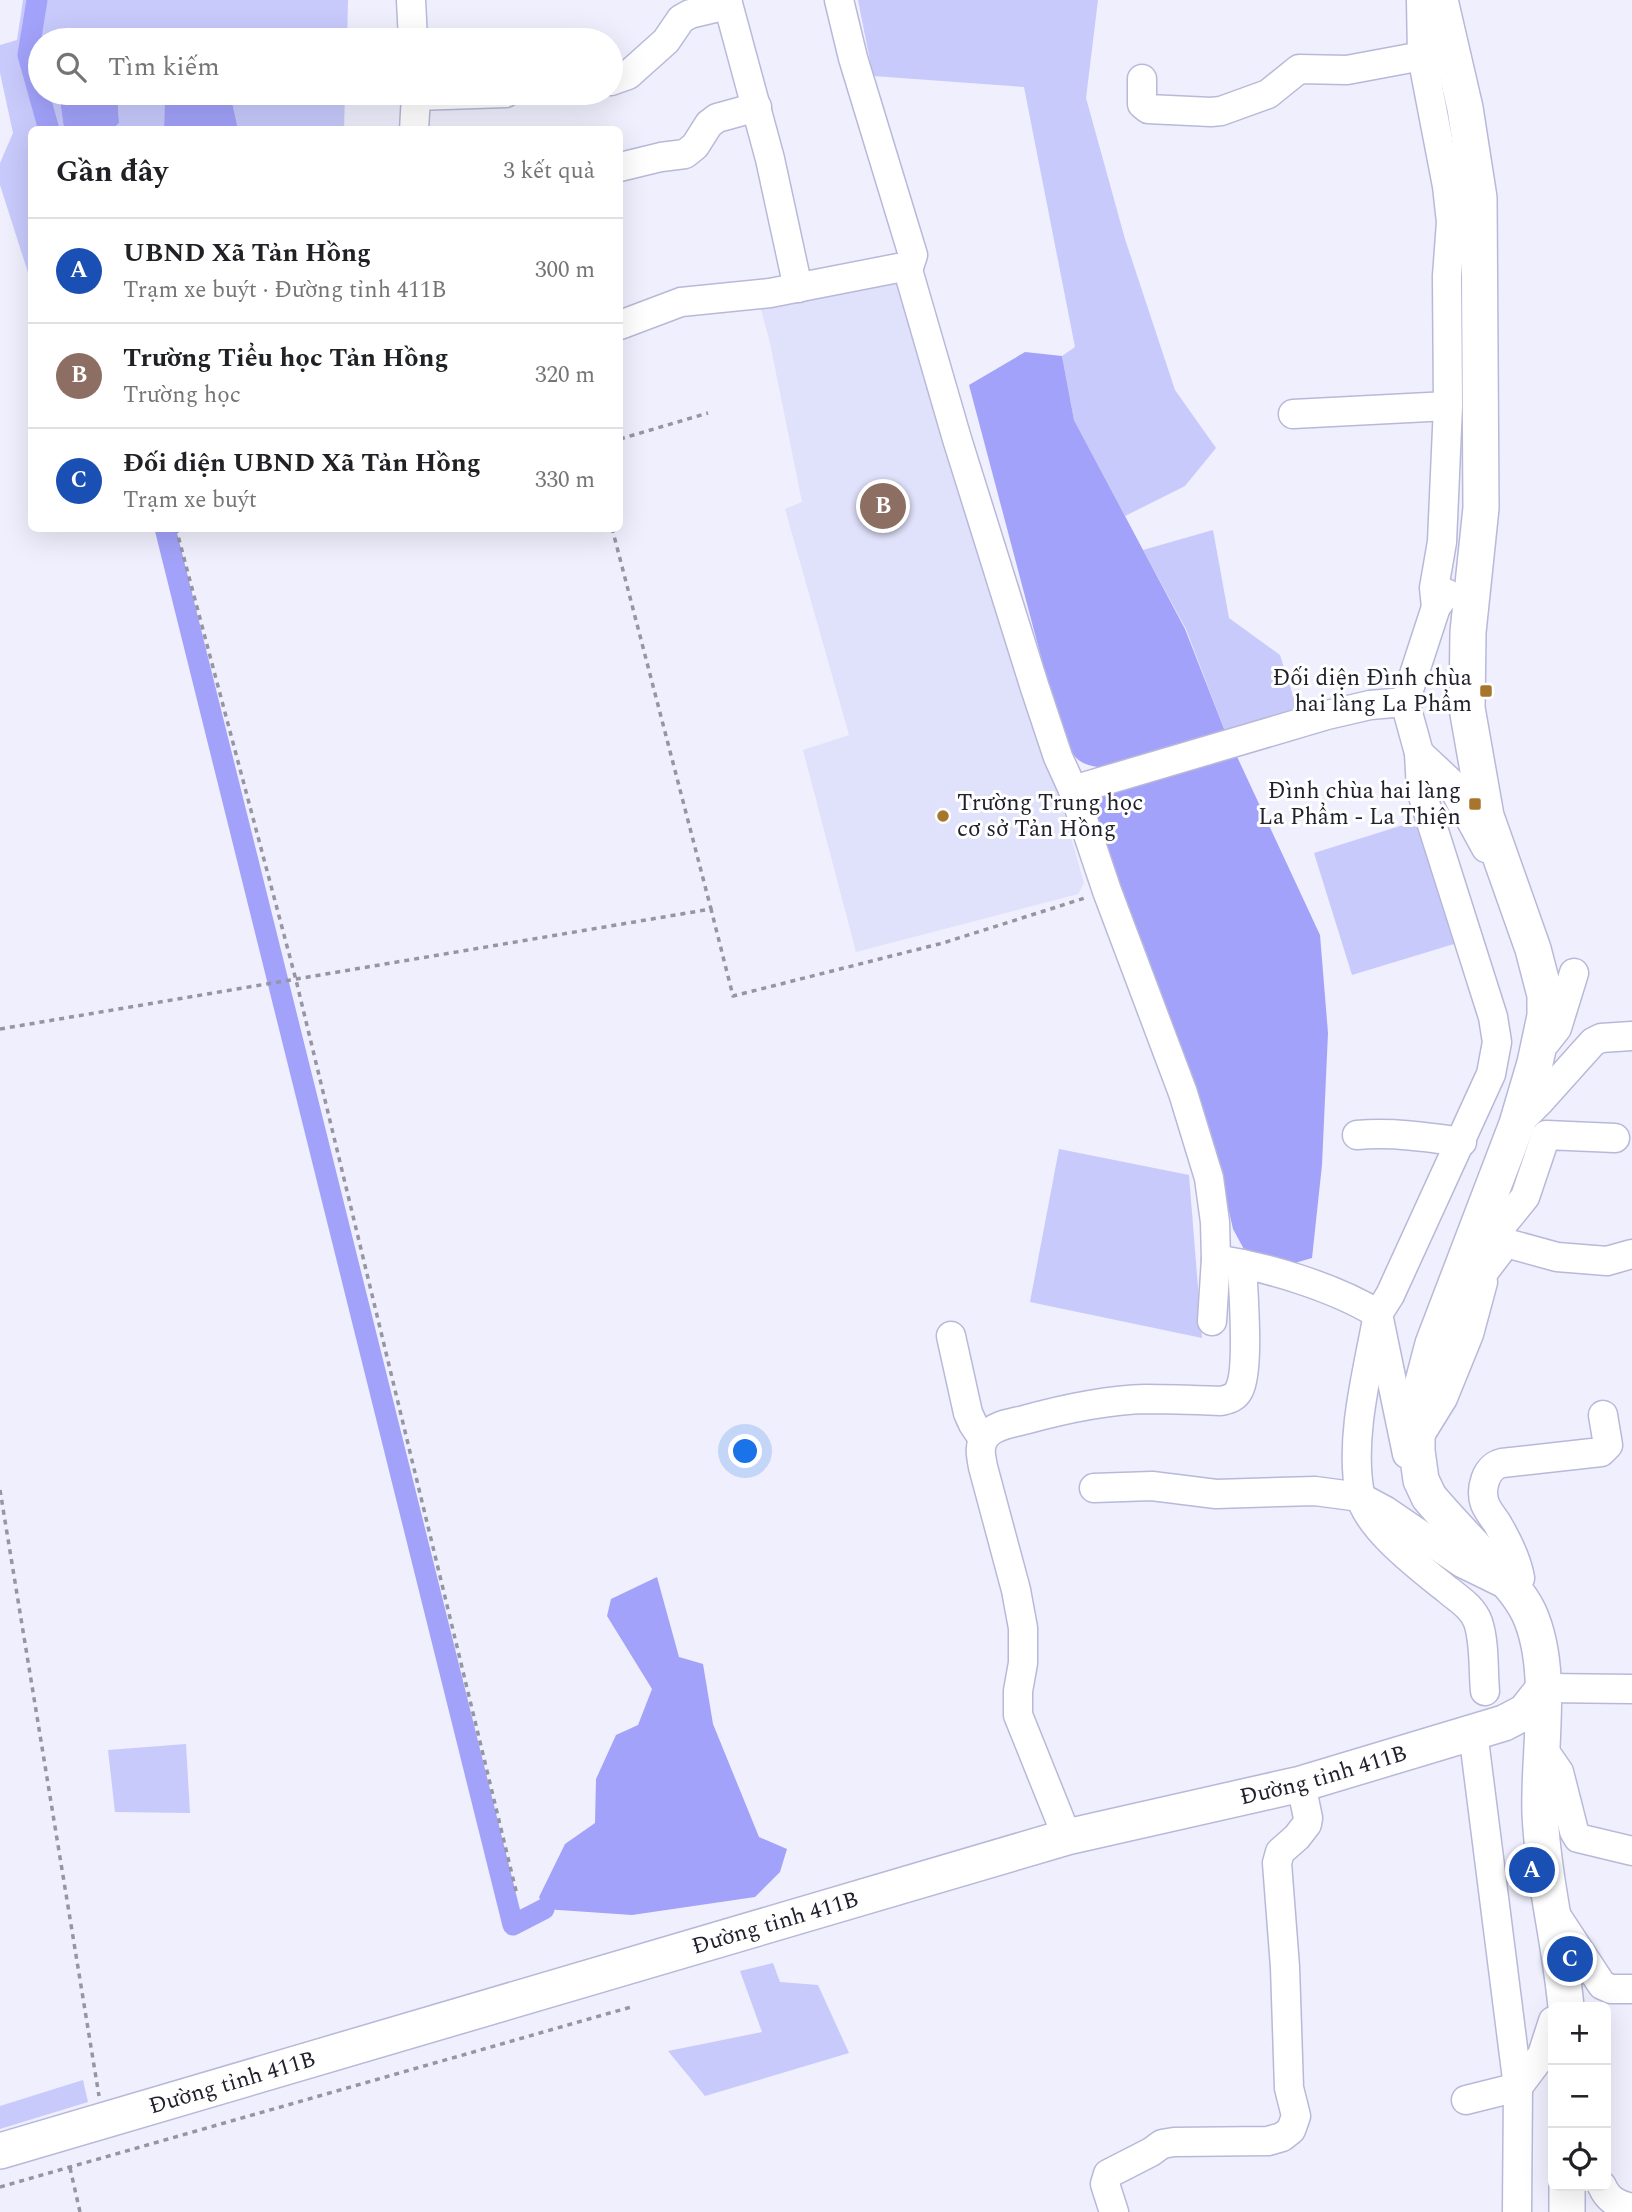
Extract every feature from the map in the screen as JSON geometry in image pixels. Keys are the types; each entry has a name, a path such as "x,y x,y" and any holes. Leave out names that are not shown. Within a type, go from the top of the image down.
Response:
{"main road":[{"path":"1427,9 1465,108 1479,198 1463,402 1481,508 1468,632 1467,708 1486,816 1533,950 1545,995 1545,1016 1517,1124 1501,1164 1473,1272 1437,1335 1417,1411 1417,1440 1422,1480 1429,1497 1511,1587 1528,1613 1538,1645 1544,1688 1541,1813 1545,1876 1563,1972 1566,2002"},
{"name":"Đường tỉnh 411B","path":"0,2151 1067,1837 1301,1784 1504,1723 1525,1712 1544,1688"},
{"path":"1567,2191 1567,2212"}],"street":[{"path":"411,0 412,28"},
{"path":"839,0 853,58 913,255 908,270 957,439 1030,672 1058,757 1073,790 1107,891 1183,1093 1209,1178 1215,1222 1229,1262 1245,1350 1243,1378 1239,1391 1232,1398 1221,1401 1146,1399 1102,1403 1060,1410 1002,1426 989,1432 983,1439 980,1448 982,1467 1016,1590 1023,1628 1018,1715 1067,1837"},
{"path":"1410,0 1427,9 1422,56 1447,186 1451,222"},
{"path":"623,77 666,41 681,19 690,13 727,2 757,107 798,288"},
{"path":"1142,79 1142,104 1147,109 1211,112 1241,105 1268,94 1299,69 1347,70 1422,56"},
{"path":"414,126 415,105"},
{"path":"623,166 685,154 695,146 709,124 717,118 757,107"},
{"path":"1465,108 1447,276 1463,402 1465,471 1450,580 1445,596 1436,607 1405,702 1419,753 1421,790 1493,1017 1497,1042 1491,1074 1462,1142 1390,1295 1378,1314 1358,1430 1360,1497 1373,1521 1398,1551 1469,1608 1477,1621 1480,1634 1485,1691"},
{"path":"623,323 681,302 770,293 898,268 908,270"},
{"path":"1293,414 1463,402"},
{"path":"1073,790 1327,715 1370,705 1405,702"},
{"path":"1419,753 1450,782 1509,885"},
{"path":"1533,1066 1557,1028 1574,973"},
{"path":"1533,1066 1550,1055 1583,1012"},
{"path":"1517,1124 1593,1042 1601,1038 1632,1036"},
{"path":"1501,1164 1531,1138 1557,1109"},
{"path":"1357,1135 1376,1133 1422,1136 1462,1142"},
{"path":"1417,1440 1443,1398 1469,1334 1473,1272 1525,1197 1546,1135 1615,1138"},
{"path":"1473,1272 1506,1243 1557,1257 1607,1261 1632,1254"},
{"path":"1229,1262 1310,1283 1360,1303 1378,1314 1408,1462 1422,1480"},
{"path":"1212,1321 1229,1262"},
{"path":"951,1336 968,1413 983,1439"},
{"path":"1094,1489 1152,1486 1216,1494 1315,1491 1360,1497 1386,1511 1470,1568 1511,1587 1520,1578 1512,1552 1485,1502 1484,1488 1490,1471 1493,1466 1502,1463 1601,1452 1607,1448 1608,1441 1602,1415"},
{"path":"1544,1688 1632,1689"},
{"path":"1473,1732 1518,2087 1517,2212"},
{"path":"1541,1745 1559,1772 1578,1838 1632,1851"},
{"path":"1114,2212 1105,2185 1108,2174 1162,2144 1268,2141 1287,2134 1294,2125 1296,2112 1289,2088 1285,1967 1277,1863 1279,1852 1297,1837 1307,1824 1301,1784"},
{"path":"1551,1906 1602,1985 1611,1989 1632,1989"},
{"path":"1557,2002 1563,1972"},
{"path":"1466,2100 1518,2087 1542,2055 1548,2036"},
{"path":"1605,2191 1609,2198 1632,2208"}],"path":[{"path":"623,438 708,414"},
{"path":"177,532 296,980 517,1895"},
{"path":"613,532 733,996 943,943 1107,891"},
{"path":"0,1029 711,909"},
{"path":"0,1490 103,2119"},
{"path":"0,2188 631,2007"},
{"path":"69,2168 80,2212"}],"shaded area":[{"path":"23,0 348,0 347,28 28,28 28,105 61,105 64,126 28,126 28,273 0,185 0,163 13,133 0,73 0,45 17,40"},
{"path":"858,0 1098,0 1086,98 1125,239 1175,390 1216,448 1185,486 1125,516 1074,420 1062,356 1075,347 1024,87 873,76"},
{"path":"118,105 165,105 164,126 116,126 119,123"},
{"path":"233,105 345,105 344,126 237,126"},
{"path":"902,277 1025,677 1084,883 1078,894 856,952 803,750 849,735 785,509 802,502 770,343 759,302"},
{"path":"1213,530 1229,618 1280,655 1297,708 1226,734 1186,629 1143,550"},
{"path":"1416,821 1454,944 1352,975 1314,853"},
{"path":"1059,1149 1189,1175 1202,1338 1030,1302"},
{"path":"186,1744 190,1813 115,1812 108,1750"},
{"path":"773,1963 780,1982 818,1985 849,2053 705,2096 668,2051 762,2032 740,1971"},
{"path":"83,2080 88,2102 0,2129 0,2106"}],"water":[{"path":"61,105 118,105 119,123 116,126 64,126"},
{"path":"165,105 233,105 237,126 164,126"},
{"path":"1025,352 1062,356 1074,420 1185,629 1226,734 1109,768 1091,766 1080,761 1062,736 969,385"},
{"path":"1233,748 1320,935 1328,1033 1322,1165 1312,1258 1288,1265 1246,1253 1233,1229 1213,1141 1147,954 1094,821 1094,801 1105,787"},
{"path":"657,1577 679,1657 703,1664 713,1724 759,1837 787,1849 780,1872 755,1897 632,1915 544,1909 539,1897 565,1844 595,1823 596,1779 616,1735 638,1725 652,1689 607,1616 611,1599"}],"waterway":[{"path":"32,28 37,0"},
{"path":"42,105 48,126"},
{"path":"166,532 513,1925 544,1909"}],"place":[{"name":"Trường Tiểu học Tản Hồng","path":"883,506"},
{"name":"Đối diện Đình chùa hai làng La Phẩm","path":"1486,691"},
{"name":"Đình chùa hai làng La Phẩm - La Thiện","path":"1475,804"},
{"name":"Trường Trung học cơ sở Tản Hồng","path":"943,816"},
{"name":"UBND Xã Tản Hồng","path":"1532,1870"},
{"name":"Đối diện UBND Xã Tản Hồng","path":"1570,1959"}]}
